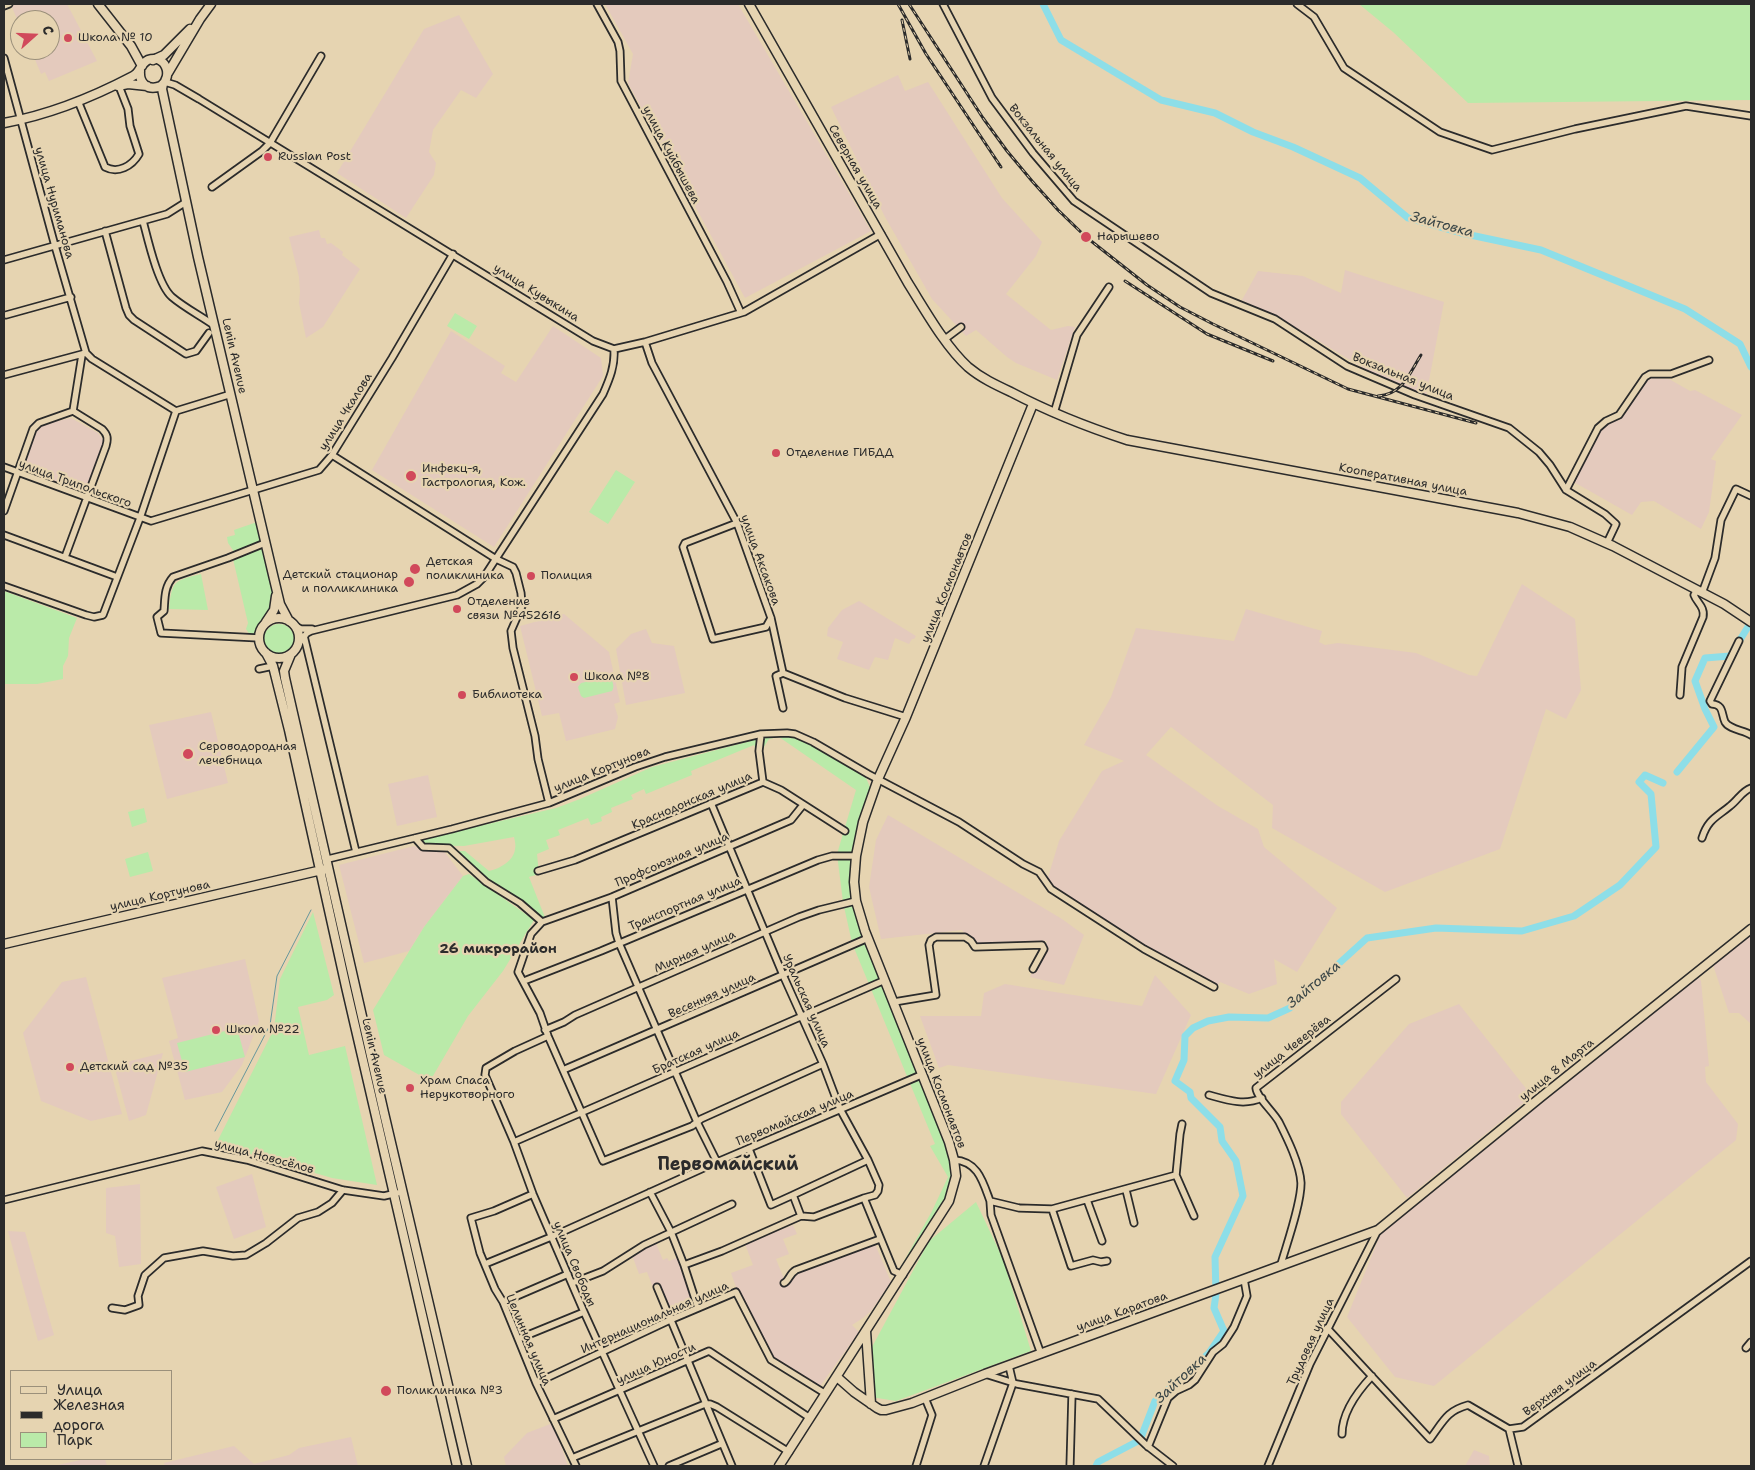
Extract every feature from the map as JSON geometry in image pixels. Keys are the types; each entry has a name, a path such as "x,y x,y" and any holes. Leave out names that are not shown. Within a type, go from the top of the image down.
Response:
{"main road":[{"path":"98,4 146,64"},
{"path":"102,90 128,84 155,88 166,79 200,19 211,4"},
{"name":"Северная улица","path":"749,4 936,327 967,366 979,376 1034,404"},
{"path":"4,123 20,120 78,101 135,76 146,64 164,55 200,19"},
{"path":"146,64 163,63 166,79"},
{"path":"146,64 140,80 148,87"},
{"name":"Lenin Avenue","path":"166,79 162,89 186,202 280,604 292,623"},
{"name":"Lenin Avenue","path":"148,87 154,90 160,99 172,139"},
{"name":"Кооперативная улица","path":"1034,404 1083,425 1128,440 1518,513 1570,528 1607,543 1724,604 1749,621"},
{"name":"улица Космонавтов","path":"779,1466 949,1201 956,1176 949,1142 868,938 856,901 854,882 856,856 863,822 878,779 906,717 1034,404"},
{"name":"Lenin Avenue","path":"266,623 274,610 274,579"},
{"path":"277,618 292,623 298,634 298,644 291,654 281,658 266,653 261,646 259,638 261,630 266,623 277,618"},
{"name":"Lenin Avenue","path":"266,653 273,666 321,870 457,1466"},
{"name":"Lenin Avenue","path":"291,654 284,671 285,678 467,1466"},
{"path":"319,862 328,860"},
{"name":"улица Кортунова","path":"4,944 329,868"},
{"name":"улица 8 Марта","path":"1378,1230 1751,928"},
{"name":"улица Каратова","path":"836,1377 871,1404 881,1410 886,1410 925,1398 1281,1264 1378,1230"},
{"path":"866,1330 871,1404"},
{"path":"455,1456 464,1454"}],"street":[{"path":"4,6 10,4"},
{"name":"улица Куйбышева","path":"597,4 618,42 621,81 727,282 741,313"},
{"name":"Вокзальная улица","path":"943,4 992,98 1033,153 1074,201 1211,293 1275,319 1347,366 1415,395 1509,428 1539,452 1566,490 1605,514 1616,524 1607,543"},
{"path":"1297,4 1314,17 1344,68 1440,132 1492,150 1574,129 1686,106 1751,116"},
{"path":"212,187 262,151 270,143 321,56"},
{"name":"улица Нуриманова","path":"4,58 55,246 71,297 84,354"},
{"name":"улица Кувыкина","path":"166,79 593,340 614,349"},
{"path":"78,101 105,167 116,171 128,165 139,154 130,126 128,109 118,86"},
{"path":"4,260 143,221 171,212 186,202"},
{"path":"143,221 164,287 171,296 215,326"},
{"path":"105,231 126,308 134,320 186,354 196,351 209,333"},
{"path":"292,623 306,630 319,628 457,595 477,584 496,559 603,394 612,373 614,349 741,313 881,234"},
{"name":"улица Чкалова","path":"140,518 151,521 319,470 332,455 453,254"},
{"path":"1054,412 1077,335 1109,287"},
{"path":"6,315 71,297"},
{"path":"945,339 961,327"},
{"name":"улица Аксакова","path":"644,342 652,363 737,523 771,618 783,673"},
{"path":"4,376 84,354 176,411 228,395"},
{"path":"73,411 84,354"},
{"path":"1566,490 1598,428 1606,421 1619,415 1645,378 1650,374 1671,374 1709,360"},
{"path":"4,511 33,429 39,423 73,411"},
{"path":"65,557 108,438 102,429 73,411"},
{"path":"4,586 86,615 97,617 104,615 140,518 176,411"},
{"path":"332,455 513,568 521,594 522,606 512,631 512,648 535,736 538,759 549,803"},
{"name":"улица Трипольского","path":"4,468 140,518"},
{"path":"1680,695 1682,667 1704,612 1694,595 1700,592 1714,558 1721,520 1736,489 1751,496"},
{"path":"737,523 685,543 683,547 713,638 766,627 771,618"},
{"path":"4,535 117,577"},
{"path":"259,638 161,633 157,617 164,612 165,591 169,581 177,574 228,558 266,543"},
{"path":"298,644 307,633 319,628"},
{"path":"304,636 356,852"},
{"path":"1739,641 1710,701 1712,704 1722,708 1726,722 1730,726 1751,735"},
{"path":"259,669 273,666"},
{"path":"783,708 776,676 783,673 845,698 906,717"},
{"name":"улица Кортунова","path":"328,860 549,803 649,762 761,734 776,732 795,734 813,742 878,779"},
{"path":"761,734 760,751 763,782"},
{"path":"878,779 959,822 1023,864 1039,872 1051,889 1144,948 1214,987"},
{"name":"Краснодонская улица","path":"538,871 575,860 763,782 781,790 845,831"},
{"path":"1702,838 1711,821 1745,791 1751,788"},
{"name":"Уральская улица","path":"711,803 783,975 823,1064 840,1109 868,1160 879,1185 878,1192 875,1195 864,1198"},
{"name":"Профсоюзная улица","path":"542,922 612,897 791,820 803,805"},
{"path":"415,838 423,847 449,848 486,882 520,903 542,922 531,934 518,972 540,1013 546,1033 603,1161 697,1122 823,1064"},
{"name":"Транспортная улица","path":"524,981 818,860 832,856 856,856"},
{"path":"612,897 619,943 697,1122 717,1162"},
{"name":"Мирная улица","path":"486,1068 575,1015 819,910 856,901"},
{"path":"894,1002 936,995 929,945 931,940 936,937 965,937 975,947 1042,945 1044,949 1033,969"},
{"name":"Весенняя улица","path":"563,1070 868,938"},
{"name":"улица Чеверёва","path":"1281,1264 1296,1210 1301,1184 1300,1173 1285,1134 1275,1115 1257,1094 1256,1088 1396,978"},
{"name":"Братская улица","path":"514,1142 885,980"},
{"name":"улица Свободы","path":"486,1068 485,1075 514,1142 533,1194 654,1466"},
{"name":"Первомайская улица","path":"485,1264 552,1237 717,1162 921,1075"},
{"path":"1209,1095 1238,1102 1252,1102 1262,1098"},
{"path":"1182,1124 1176,1175 1194,1216"},
{"path":"749,1149 771,1205 868,1160"},
{"name":"улица Новосёлов","path":"4,1200 202,1151 247,1160 343,1190 384,1196 402,1191"},
{"path":"954,1160 965,1160 982,1179 990,1201 991,1215 1041,1354"},
{"path":"990,1201 1019,1208 1052,1209 1176,1175"},
{"path":"112,1308 125,1310 139,1305 138,1296 145,1275 164,1258 203,1251 233,1256 246,1254 266,1243 298,1218 318,1212 332,1203 343,1190"},
{"path":"1126,1190 1134,1223"},
{"path":"650,1192 671,1232 698,1308"},
{"name":"Целинная улица","path":"533,1194 494,1211 471,1218 474,1234 495,1289 503,1302 536,1383 576,1466"},
{"path":"793,1195 802,1216"},
{"path":"684,1265 722,1252 802,1216 814,1217 864,1198 894,1271 903,1275"},
{"path":"1087,1200 1102,1241"},
{"path":"572,1283 604,1271 644,1245 732,1204"},
{"path":"1052,1209 1071,1266 1093,1260 1107,1261"},
{"name":"Трудовая улица","path":"1268,1466 1310,1364 1378,1230"},
{"path":"784,1283 790,1274 796,1270 880,1238"},
{"name":"Верхняя улица","path":"1510,1429 1523,1427 1751,1260"},
{"path":"503,1302 568,1274"},
{"path":"1147,1446 1168,1398 1195,1380 1213,1352 1223,1344 1234,1328 1247,1296 1244,1279"},
{"path":"657,1287 732,1466"},
{"name":"Интернациональная улица","path":"536,1383 670,1320 736,1292 771,1360 826,1394"},
{"path":"518,1339 584,1312"},
{"path":"1327,1328 1430,1439 1450,1412 1468,1405 1510,1429 1518,1466"},
{"path":"1746,1348 1751,1342"},
{"name":"улица Юности","path":"554,1419 709,1351 810,1418"},
{"path":"984,1466 1013,1383 1009,1366"},
{"path":"985,1374 1013,1383 1098,1399 1147,1446 1173,1466"},
{"path":"1342,1434 1342,1425 1352,1402 1372,1376"},
{"path":"1070,1466 1072,1394"},
{"path":"916,1466 932,1415 925,1398"},
{"path":"572,1458 705,1404 717,1407 788,1452"},
{"path":"669,1466 722,1444"}],"shaded area":[{"name":"Школа № 10","path":"67,4 97,61 49,81 45,72 41,74 35,60 60,60 60,10 13,10 11,5"},
{"path":"605,4 738,4 871,231 745,298 628,83 633,54"},
{"path":"459,15 493,74 476,98 461,90 433,130 429,152 436,163 434,175 406,218 337,173 424,29"},
{"path":"898,75 905,91 928,82 1002,198 1042,242 1036,256 1006,294 1051,330 1068,326 1075,327 1057,380 1016,363 976,330 966,336 932,299 885,217 831,107"},
{"path":"319,230 321,238 325,238 327,244 331,243 343,252 342,255 360,269 323,327 306,338 299,303 299,277 289,237"},
{"path":"1345,270 1444,302 1426,396 1370,372 1302,331 1242,300 1258,271 1303,276 1341,293"},
{"path":"553,326 601,358 603,376 494,547 372,470 451,331 505,366 501,373 516,382"},
{"path":"1651,378 1669,379 1690,391 1695,390 1742,415 1711,459 1716,461 1709,512 1701,529 1654,501 1641,502 1632,515 1572,481 1603,426 1622,417 1644,382"},
{"path":"71,418 98,433 103,440 103,447 86,494 20,470 35,431 40,425"},
{"path":"1522,584 1575,619 1581,690 1566,719 1546,709 1500,849 1385,892 1272,828 1273,805 1171,727 1146,755 1218,806 1258,829 1264,847 1337,908 1297,972 1274,959 1277,984 1249,994 1220,982 1216,988 1046,884 1059,841 1102,771 1124,761 1084,745 1111,697 1136,628 1234,641 1246,609 1322,631 1319,642 1325,645 1338,643 1416,653 1469,675 1477,676"},
{"path":"859,601 916,636 909,644 895,638 888,660 875,657 869,670 837,659 843,642 827,636 828,628 842,610"},
{"name":"Школа №8","path":"564,614 609,652 620,702 614,704 618,717 615,729 566,741 559,713 542,716 520,626"},
{"path":"646,629 652,643 674,646 685,693 626,705 616,649 631,634"},
{"name":"Сероводородная лечебница","path":"211,712 228,783 167,799 149,725"},
{"path":"428,775 437,817 397,826 388,784"},
{"path":"888,815 1062,919 1084,935 1064,985 1030,977 1047,941 978,948 962,930 881,939 869,887 876,840"},
{"path":"414,846 422,850 443,850 463,876 424,927 409,951 364,963 339,865"},
{"path":"1751,934 1751,1024 1739,1013 1729,1013 1713,965"},
{"name":"Школа №22","path":"245,959 259,1021 242,1065 222,1092 185,1100 169,1041 178,1038 162,978"},
{"path":"1155,975 1191,1015 1156,1094 948,1065 939,1068 920,1016 981,1016 984,993 1005,984 1142,1006"},
{"path":"1698,976 1701,981 1709,1066 1705,1067 1706,1082 1738,1124 1736,1140 1434,1386 1395,1377 1347,1317 1381,1233"},
{"name":"Детский сад №35","path":"86,977 122,1114 91,1121 41,1101 23,1033 62,982"},
{"path":"1459,1004 1532,1096 1407,1198 1341,1114 1341,1102 1409,1024"},
{"path":"163,1053 146,1115 129,1121 114,1065"},
{"path":"252,1174 266,1227 234,1239 216,1187"},
{"path":"140,1184 141,1264 119,1267 115,1236 106,1233 106,1188"},
{"path":"793,1225 797,1234 783,1239 789,1254 776,1259 784,1279 875,1244 891,1282 871,1311 852,1325 859,1332 818,1389 772,1360 737,1290 731,1273 753,1265 745,1244"},
{"path":"8,1231 25,1232 54,1335 38,1341"},
{"path":"655,1241 663,1260 667,1258 669,1261 679,1257 696,1306 666,1320 647,1272 639,1274 632,1255"},
{"path":"553,1423 568,1466 506,1466 504,1457 527,1433"},
{"path":"351,1437 358,1466 165,1466 164,1463 234,1446 254,1464 289,1455 299,1448"},
{"path":"1474,1450 1489,1456 1490,1466 1465,1466"},
{"path":"80,1460 105,1460 107,1466 53,1466"}],"green space":[{"path":"1359,4 1751,4 1751,100 1468,103 1393,32"},
{"path":"455,313 477,326 469,339 447,326"},
{"path":"616,470 635,482 608,524 589,512"},
{"path":"257,522 261,540 256,545 235,553 228,543 227,537 235,535 234,530"},
{"path":"258,549 264,549 274,597 268,617 260,623 256,634 250,635 246,629 248,623 233,559"},
{"path":"201,574 208,610 169,609 171,592 176,583 185,578"},
{"path":"4,591 77,618 69,638 68,656 63,666 63,679 37,684 4,684"},
{"path":"279,624 290,628 294,639 290,650 279,654 268,650 264,639 268,628"},
{"path":"608,677 613,683 612,691 584,698 581,696 578,687 581,683"},
{"path":"777,734 800,739 823,750 866,778 870,787 854,860 861,930 867,949 947,1141 953,1168 951,1186 946,1198 900,1273 899,1270 932,1211 948,1177 930,1146 935,1144 852,943 843,902 837,854 856,790 779,737 769,739 758,756 754,745 691,771 692,775 646,794 644,789 631,795 633,799 611,808 612,812 601,817 602,821 591,825 588,818 558,830 560,835 546,840 549,849 537,854 539,874 529,877 546,920 543,921 488,880 456,851 465,851 489,871 501,866 512,857 515,848 514,837 464,846 424,845 422,842 424,839 556,808 652,767"},
{"path":"144,808 147,822 132,827 128,812"},
{"path":"148,852 153,871 130,877 125,859"},
{"path":"469,874 534,920 503,971 468,1016 430,1081 384,1055 373,1010 424,927 463,876"},
{"path":"313,912 334,995 327,1000 298,1007 309,1055 345,1046 377,1185 332,1178 216,1144 274,1029 280,979"},
{"path":"237,1028 245,1057 185,1072 177,1043"},
{"path":"976,1202 1003,1259 1031,1351 896,1401 871,1397 872,1347 929,1241"}],"waterway":[{"name":"Зайтовка","path":"1043,4 1061,40 1161,100 1215,113 1253,132 1293,147 1360,178 1408,218 1461,233 1541,250 1685,309 1740,344 1751,367"},
{"name":"Зайтовка","path":"1677,772 1714,727 1695,681 1705,658 1730,656 1751,622"},
{"name":"Зайтовка","path":"1096,1466 1098,1462 1140,1440 1155,1401 1209,1353 1224,1331 1214,1308 1216,1294 1215,1257 1243,1196 1236,1161 1222,1141 1220,1127 1191,1098 1190,1092 1175,1081 1184,1060 1185,1036 1193,1028 1208,1021 1229,1017 1268,1018 1290,1008 1367,938 1436,928 1522,931 1574,916 1620,885 1656,847 1651,794 1639,782 1645,775 1663,783"},
{"path":"215,1131 270,1025 277,976 311,910"}],"railway":[{"path":"898,4 926,54 1001,167"},
{"path":"909,4 983,118 1032,181 1086,237 1147,285 1180,307 1348,389 1476,423"},
{"path":"902,20 910,59"},
{"path":"1125,281 1207,334 1273,361"},
{"path":"1378,396 1387,394 1399,387 1409,376 1421,355"}],"place":[{"name":"Школа № 10","path":"68,38"},
{"name":"Russian Post","path":"268,157"},
{"name":"Нарышево","path":"1086,237"},
{"name":"Отделение ГИБДД","path":"776,453"},
{"name":"Инфекц-я, Гастрология, Кож.","path":"411,476"},
{"name":"Детская поликлиника","path":"415,569"},
{"name":"Полиция","path":"531,576"},
{"name":"Детский стационар и полликлиника","path":"409,582"},
{"name":"Отделение связи №452616","path":"457,609"},
{"name":"Школа №8","path":"574,677"},
{"name":"Библиотека","path":"462,695"},
{"name":"Сероводородная лечебница","path":"188,754"},
{"name":"Школа №22","path":"216,1030"},
{"name":"Детский сад №35","path":"70,1067"},
{"name":"Храм Спаса Нерукотворного","path":"410,1088"},
{"name":"Поликлиника №3","path":"386,1391"}],"district":[{"name":"26 микрорайон","path":"498,949"},
{"name":"Первомайский","path":"728,1165"}]}
